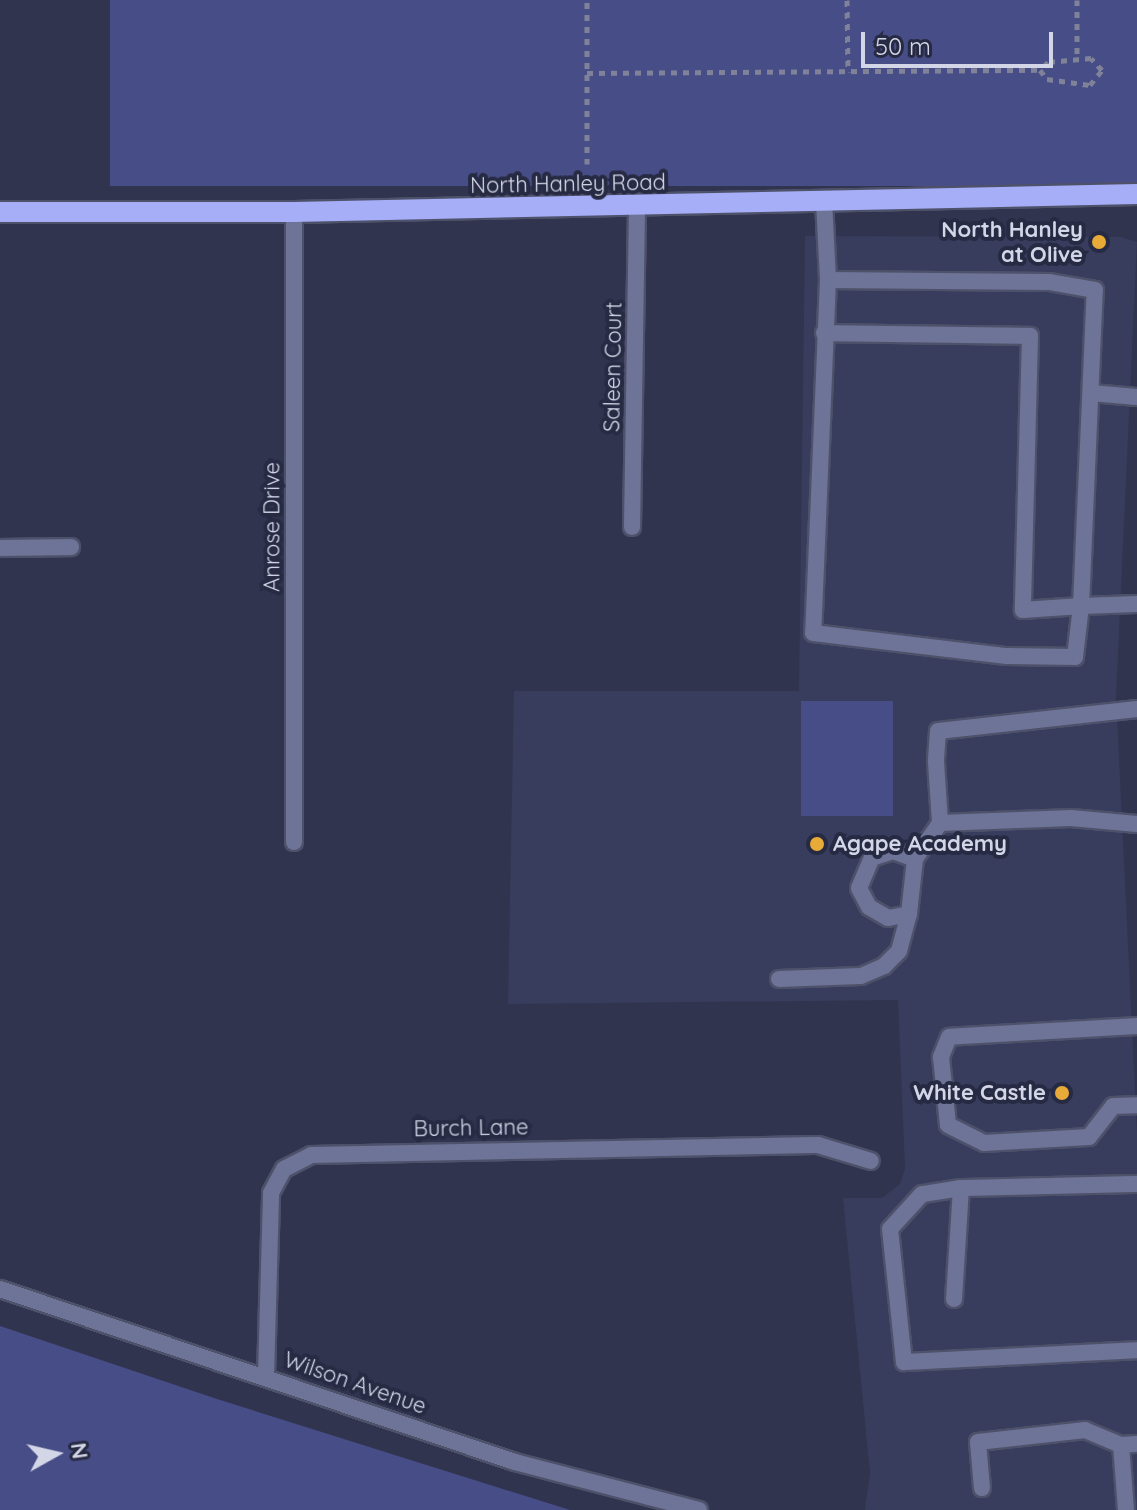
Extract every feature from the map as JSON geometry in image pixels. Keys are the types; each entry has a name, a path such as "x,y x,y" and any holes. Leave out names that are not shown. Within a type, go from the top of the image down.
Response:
{"main road":[{"name":"North Hanley Road","path":"0,212 637,207 1137,194"}],"street":[{"path":"824,201 828,280 813,633 1007,656 1075,657 1081,606 1095,290 1049,282 828,280"},
{"name":"Saleen Court","path":"632,527 637,207"},
{"name":"Anrose Drive","path":"294,212 294,842"},
{"path":"824,333 1030,336 1023,610 1137,604"},
{"path":"1091,393 1137,397"},
{"path":"0,548 71,547"},
{"path":"779,979 861,976 884,966 899,951 909,914 915,859 940,823 938,731 1137,709"},
{"path":"940,823 1071,818 1137,824"},
{"path":"909,914 888,918 869,907 860,877 882,853 915,859"},
{"path":"1137,1026 949,1037 941,1057 948,1125 984,1143 1089,1137 1113,1106 1137,1105"},
{"name":"Burch Lane","path":"266,1376 271,1193 284,1169 311,1155 818,1145 871,1161"},
{"path":"1137,1184 961,1188 922,1194 890,1229 904,1362 1137,1350"},
{"path":"954,1299 961,1188"},
{"name":"Wilson Avenue","path":"0,1289 515,1462 699,1510"},
{"path":"982,1488 978,1442 1085,1430 1129,1444 1126,1510"}],"path":[{"path":"587,0 587,164"},
{"path":"847,0 848,72"},
{"path":"1077,0 1077,59"},
{"path":"587,73 1040,70 1048,62 1077,59 1100,64 1100,79 1090,85 1047,79 1040,70"}],"shaded area":[{"path":"110,0 1137,0 1137,186 110,186"},
{"path":"805,236 1120,237 1137,242 1116,696 1137,1132 1137,1510 865,1510 870,1473 843,1198 882,1198 900,1184 905,1168 898,1000 508,1004 514,691 799,691"},
{"path":"801,701 893,701 893,816 801,816"},
{"path":"0,1326 217,1399 570,1510 0,1510"}],"place":[{"name":"North Hanley at Olive","path":"1099,242"},
{"name":"Agape Academy","path":"817,844"},
{"name":"White Castle","path":"1062,1093"}]}
